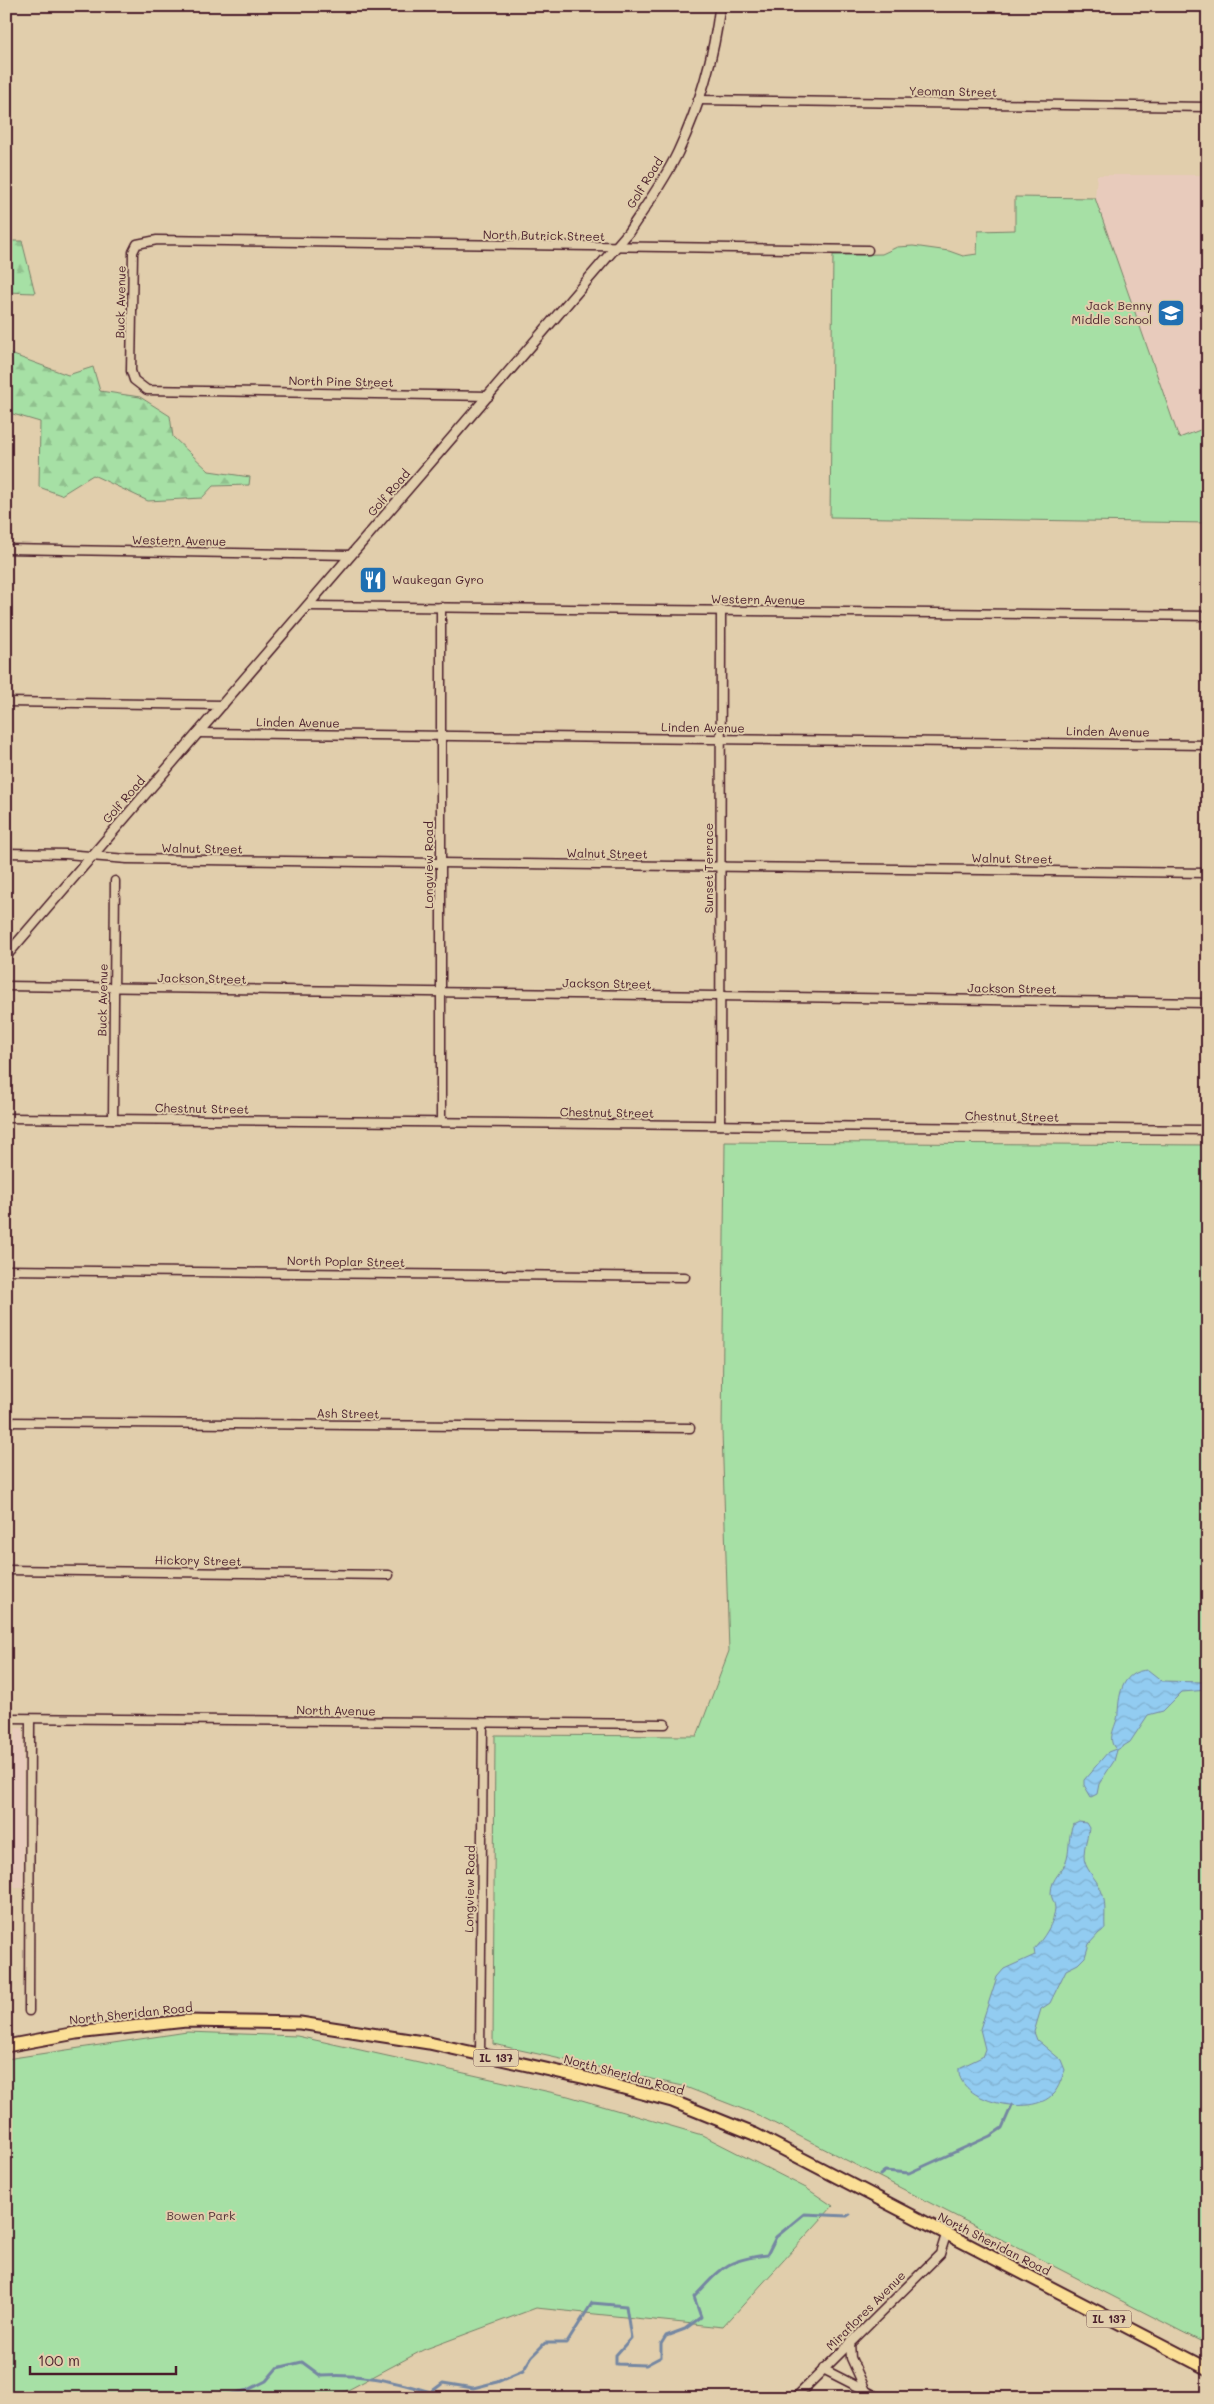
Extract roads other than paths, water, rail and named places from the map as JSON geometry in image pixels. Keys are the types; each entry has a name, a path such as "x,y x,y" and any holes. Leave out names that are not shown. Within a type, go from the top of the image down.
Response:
{"main road":[{"name":"North Sheridan Road","path":"6,2046 76,2033 186,2021 300,2023 429,2044 586,2078 672,2101 754,2134 1208,2369"}],"street":[{"name":"Golf Road","path":"6,956 628,233 678,153 698,100 714,43 720,6"},
{"name":"Yeoman Street","path":"698,100 1208,107"},
{"name":"North Butrick Street","path":"218,241 868,250"},
{"name":"Buck Avenue","path":"192,391 147,390 134,380 132,371 133,252 137,244 143,242 218,241"},
{"name":"North Pine Street","path":"192,391 489,396"},
{"name":"Western Avenue","path":"6,549 352,555"},
{"name":"Western Avenue","path":"308,606 1208,616"},
{"name":"Longview Road","path":"441,607 441,1122"},
{"name":"Sunset Terrace","path":"720,1125 721,610"},
{"path":"6,702 223,705"},
{"name":"Linden Avenue","path":"198,733 1208,745"},
{"name":"Walnut Street","path":"6,853 132,859 1208,873"},
{"name":"Buck Avenue","path":"113,1119 115,882"},
{"name":"Jackson Street","path":"6,986 1208,1003"},
{"name":"Chestnut Street","path":"6,1118 1208,1130"},
{"name":"North Poplar Street","path":"6,1270 685,1277"},
{"name":"Ash Street","path":"6,1422 690,1428"},
{"name":"Hickory Street","path":"6,1570 389,1575"},
{"name":"North Avenue","path":"6,1718 665,1724"},
{"path":"29,2011 30,1719"},
{"name":"Longview Road","path":"480,2055 483,1723"},
{"name":"Miraflores Avenue","path":"795,2398 940,2254 946,2235"},
{"path":"850,2343 851,2358 866,2390"},
{"path":"823,2369 880,2398"}],"water":[{"path":"1148,1670 1162,1681 1203,1682 1208,1680 1208,1690 1182,1692 1163,1711 1148,1715 1130,1742 1117,1750 1114,1761 1099,1784 1097,1794 1091,1797 1084,1785 1084,1780 1108,1752 1116,1749 1113,1745 1112,1736 1121,1690 1133,1674"},
{"path":"1079,1822 1086,1823 1089,1828 1084,1860 1103,1895 1105,1929 1089,1944 1085,1957 1078,1964 1066,1970 1050,2003 1041,2009 1034,2032 1037,2040 1061,2060 1065,2070 1055,2092 1043,2101 1029,2105 997,2103 969,2090 961,2080 959,2068 982,2057 985,2049 980,2029 997,1977 1004,1969 1035,1955 1034,1949 1051,1924 1055,1908 1051,1895 1053,1883 1067,1859 1070,1833 1073,1825"}],"waterway":[{"path":"880,2175 885,2171 909,2173 990,2136 1002,2128 1012,2105"},
{"path":"216,2398 248,2390 266,2381 277,2368 302,2362 321,2376 364,2377 390,2381 431,2392 443,2383 473,2388 497,2382 523,2371 532,2356 545,2343 567,2343 592,2303 626,2306 631,2338 616,2355 616,2364 646,2365 661,2357 661,2344 666,2336 685,2329 701,2317 694,2297 718,2272 733,2263 767,2255 776,2237 804,2214 847,2216 850,2214"}],"place":[{"name":"Jack Benny Middle School","path":"1171,313"},
{"name":"Waukegan Gyro","path":"373,580"}],"park label":[{"name":"Bowen Park","path":"201,2216"}]}
